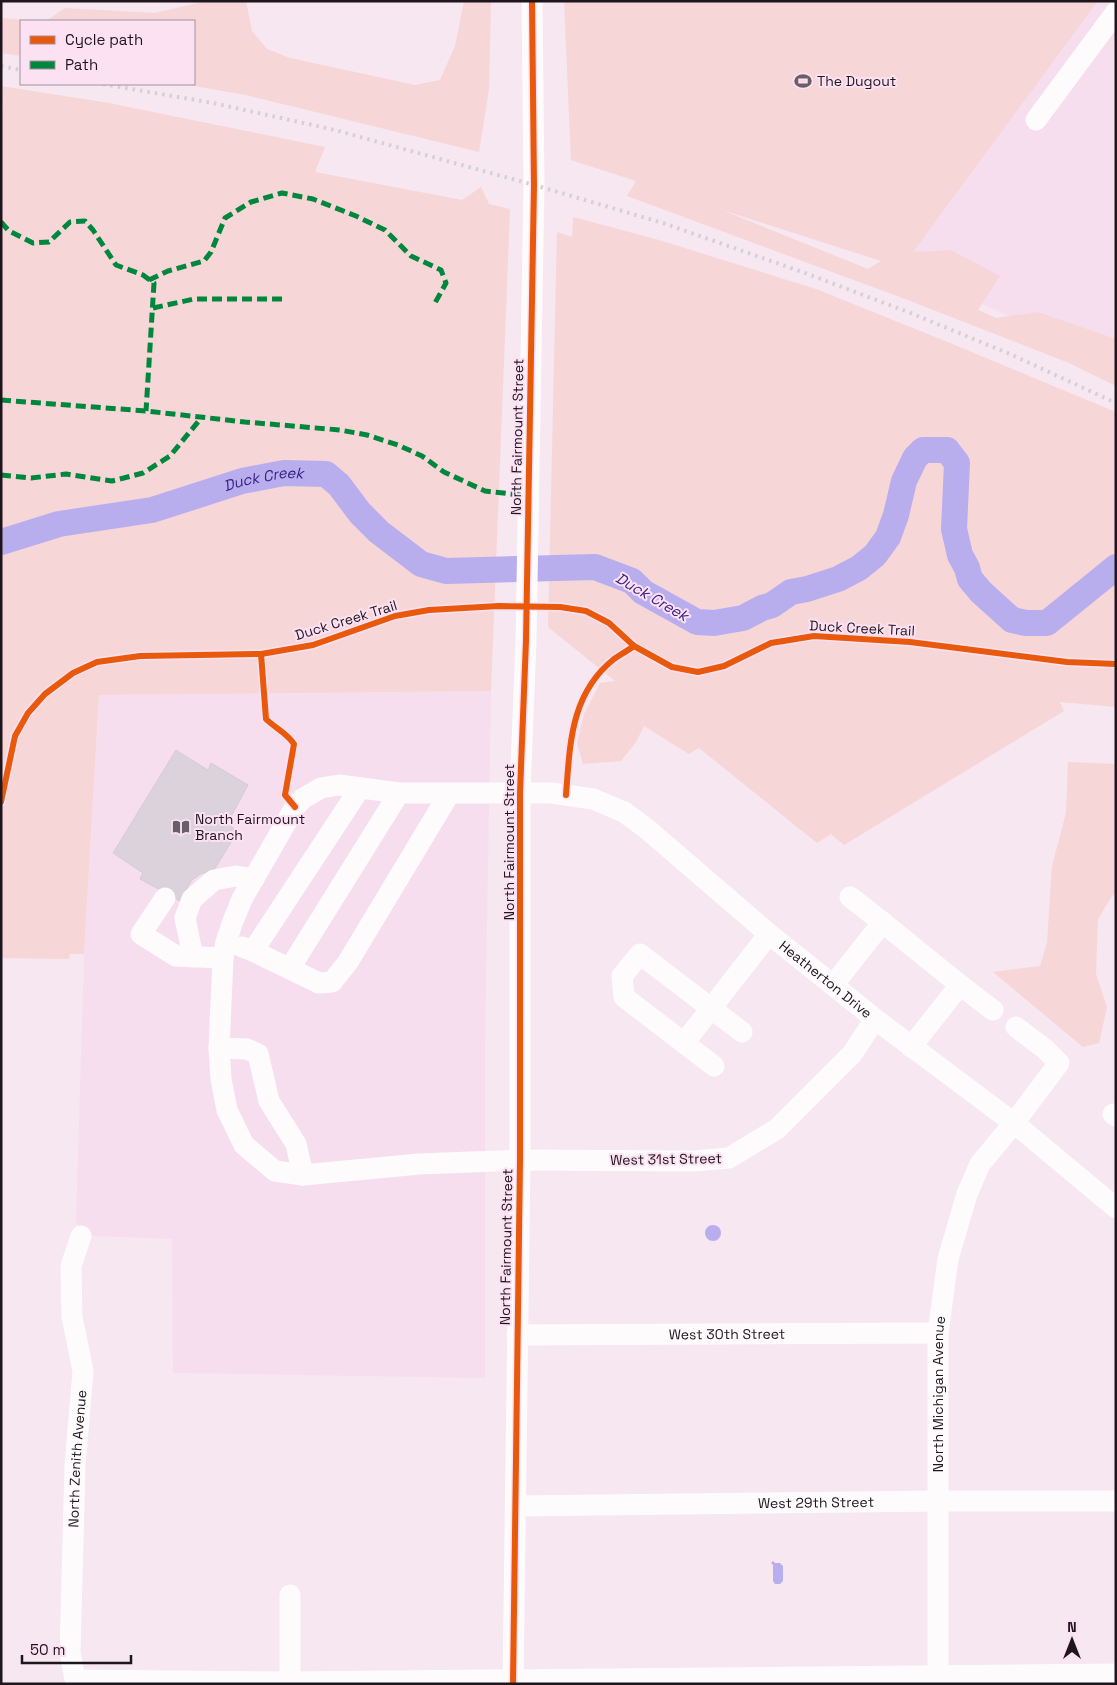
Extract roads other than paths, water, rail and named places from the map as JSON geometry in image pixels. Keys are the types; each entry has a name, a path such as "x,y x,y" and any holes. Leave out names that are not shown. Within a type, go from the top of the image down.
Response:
{"street":[{"name":"North Fairmount Street","path":"513,1681 520,1160 520,792 526,641 534,185 532,1"},
{"path":"1036,120 1116,12"},
{"name":"Heatherton Drive","path":"225,950 233,921 242,899 295,808 302,799 321,788 339,785 398,792 449,794 551,793 593,799 624,812 647,829 832,986 1014,1122 1116,1208"},
{"path":"254,951 360,788"},
{"path":"290,968 398,792"},
{"path":"165,898 141,934 176,956 193,957 225,950 254,951 319,983 332,982 348,962 449,794"},
{"path":"193,957 185,918 192,899 214,880 236,876 254,879"},
{"path":"850,897 993,1010"},
{"path":"832,986 883,922"},
{"path":"684,1043 769,934"},
{"name":"West 31st Street","path":"225,950 219,1048 221,1079 227,1110 244,1145 275,1171 303,1175 420,1164 520,1160 693,1161 729,1158 777,1129 852,1054 875,1019"},
{"path":"714,1066 624,996 622,976 640,954 742,1032"},
{"path":"912,1046 960,985"},
{"name":"North Michigan Avenue","path":"938,1679 938,1332 948,1259 967,1194 980,1164 1060,1063 1016,1027"},
{"path":"219,1048 247,1049 258,1054 269,1101 296,1144 303,1175"},
{"name":"North Zenith Avenue","path":"76,1682 70,1653 75,1466 83,1370 72,1317 71,1266 81,1236"},
{"name":"West 30th Street","path":"517,1335 938,1332"},
{"name":"West 29th Street","path":"516,1506 1116,1501"},
{"path":"290,1595 290,1683"},
{"path":"76,1682 290,1683 938,1679 1116,1674"}],"waterway":[{"name":"Duck Creek","path":"1,542 59,524 152,510 242,481 284,473 326,474 339,485 360,513 379,532 421,564 446,571 595,567 632,581 643,592 697,622 714,623 743,618 772,605 791,592 838,579 859,568 875,555 888,537 896,515 904,481 915,458 923,450 947,450 957,463 954,529 960,555 970,579 981,592 1012,620 1026,623 1047,623 1116,567"}],"railway":[{"path":"1,66 20,70"},
{"path":"109,85 213,103 335,130 663,223 908,312 1010,354 1116,403"}],"place":[{"name":"The Dugout","path":"803,81"},
{"name":"North Fairmount Branch","path":"181,827"}]}
